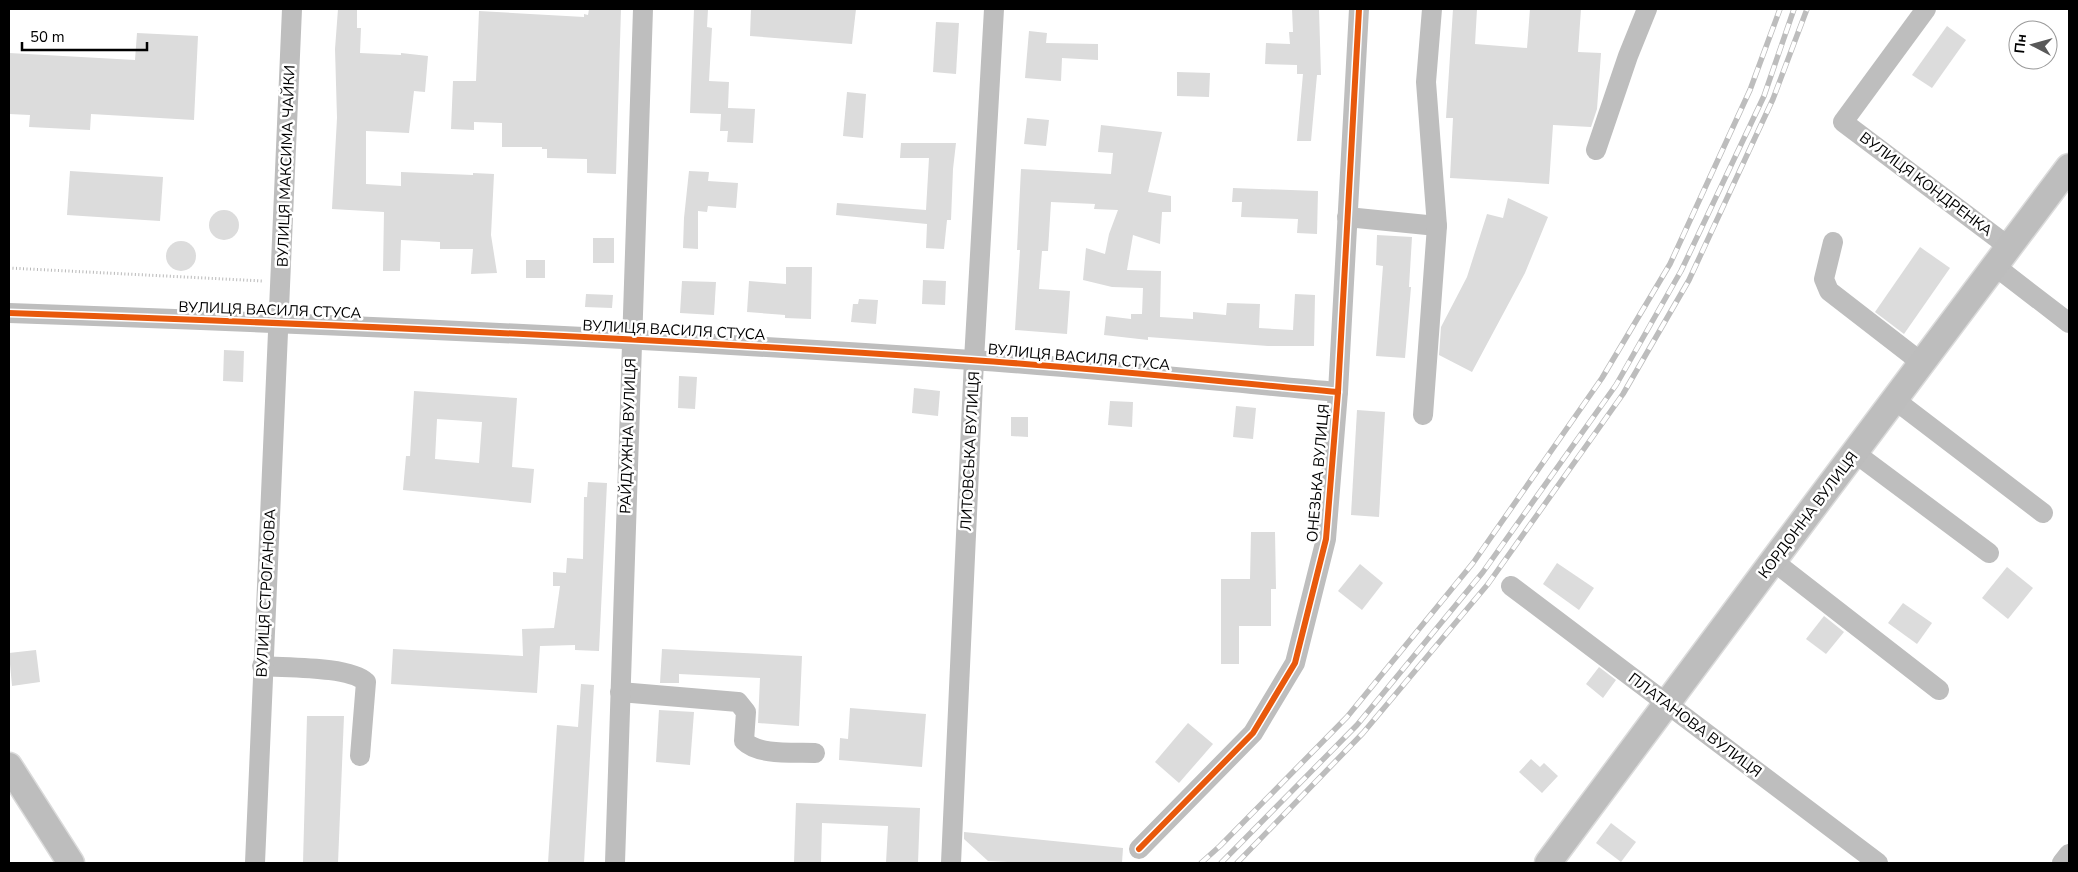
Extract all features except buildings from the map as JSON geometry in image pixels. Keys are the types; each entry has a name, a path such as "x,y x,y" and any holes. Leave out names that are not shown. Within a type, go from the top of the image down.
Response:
{"main road":[{"name":"КОРДОННА ВУЛИЦЯ","path":"1548,863 2069,167"},
{"path":"9,766 71,863"}],"street":[{"name":"ВУЛИЦЯ МАКСИМА ЧАЙКИ","path":"278,323 292,9"},
{"name":"РАЙДУЖНА ВУЛИЦЯ","path":"614,863 643,9"},
{"name":"ЛИТОВСЬКА ВУЛИЦЯ","path":"951,863 974,360 994,9"},
{"name":"ОНЕЗЬКА ВУЛИЦЯ","path":"1139,849 1253,733 1295,663 1326,539 1338,392 1359,9"},
{"path":"1423,415 1437,226 1426,82 1432,9"},
{"path":"1596,150 1628,56 1648,9"},
{"name":"ВУЛИЦЯ КОНДРЕНКА","path":"1926,9 1842,122 2002,257 2069,323"},
{"path":"1348,217 1437,226"},
{"path":"1833,242 1824,279 1829,291 1922,363"},
{"name":"ВУЛИЦЯ ВАСИЛЯ СТУСА","path":"9,313 278,323 631,340 974,360 1338,392"},
{"name":"ВУЛИЦЯ СТРОГАНОВА","path":"255,863 278,323"},
{"path":"1895,400 2043,513"},
{"path":"1855,453 1989,554"},
{"path":"1773,561 1939,690"},
{"name":"ПЛАТАНОВА ВУЛИЦЯ","path":"1511,586 1878,863"},
{"path":"262,666 344,672 359,676 366,682 360,756"},
{"path":"620,692 738,702 746,712 744,741 749,746 762,751 815,753"},
{"path":"2062,863 2069,854"}],"path":[{"path":"9,268 281,282"}],"railway":[{"path":"1201,863 1347,717 1473,563 1602,378 1670,264 1750,90 1780,9"},
{"path":"1221,863 1357,725 1483,572 1616,385 1681,271 1764,96 1794,9"},
{"path":"1237,863 1363,733 1488,584 1623,394 1689,280 1773,99 1807,9"}],"cycle path":[{"path":"1139,849 1253,733 1295,663 1326,539 1338,392 1359,9"},
{"path":"9,313 611,338 851,352 1017,363 1338,392"}]}
